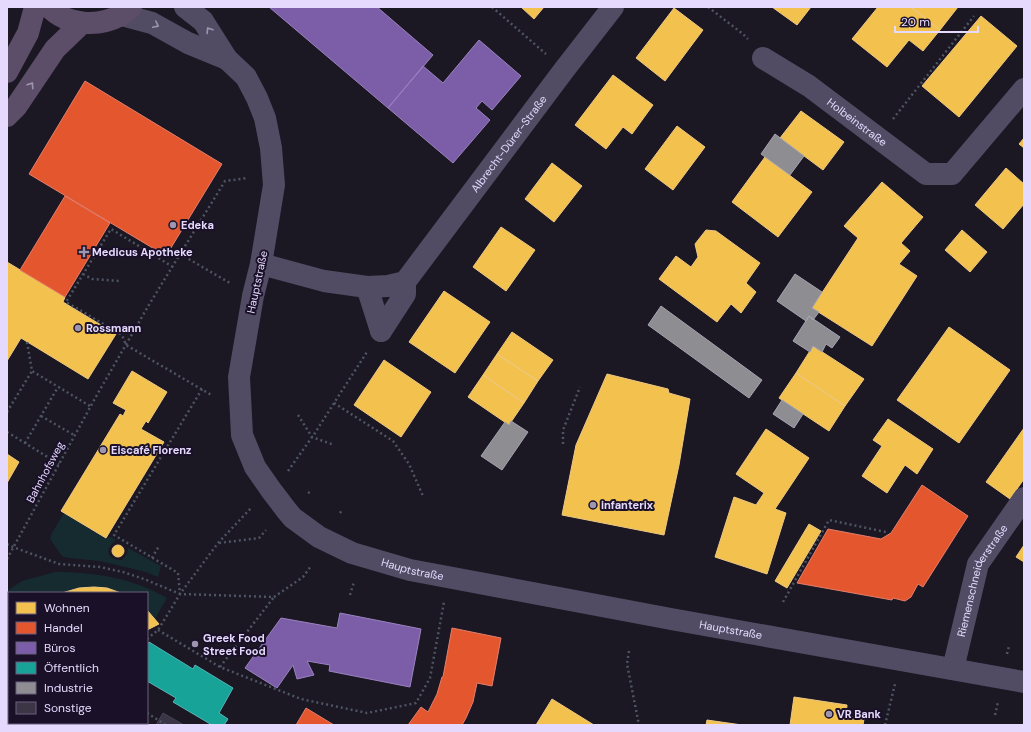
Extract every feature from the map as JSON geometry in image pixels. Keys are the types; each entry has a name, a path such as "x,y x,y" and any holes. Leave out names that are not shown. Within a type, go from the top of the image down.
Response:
{"main road":[{"path":"7,72 28,34 35,7"},
{"path":"49,7 65,18 82,23 103,22 127,11"},
{"path":"7,116 16,107 55,49 82,23"}],"street":[{"name":"Hauptstraße","path":"185,7 203,21 227,59 246,77 265,118 272,148 274,185 261,264 253,296 239,377 242,435 255,467 293,518 319,537 352,553 410,570 671,619 1024,682"},
{"name":"Albrecht-Dürer-Straße","path":"367,287 381,331 404,294 405,282 613,7"},
{"name":"Hauptstraße","path":"127,11 188,43 227,59"},
{"name":"Holbeinstraße","path":"764,58 809,86 926,174 952,174 1024,89"},
{"path":"261,264 324,281 367,287 388,286 405,282"},
{"name":"Riemenschneiderstraße","path":"953,669 978,564 1024,498"}],"path":[{"path":"492,7 564,70"},
{"path":"708,7 743,34 764,58"},
{"path":"878,138 974,16"},
{"name":"Bahnhofsweg","path":"7,559 90,406 150,303 225,181 244,179"},
{"path":"173,267 111,229 66,302 122,335 126,345 213,396"},
{"path":"180,254 253,296"},
{"path":"83,274 92,279 119,281"},
{"path":"7,412 32,371 27,342"},
{"path":"32,371 90,406"},
{"path":"25,443 58,387"},
{"path":"563,444 563,430 580,387"},
{"path":"180,594 178,573 114,535 202,390"},
{"path":"334,403 393,441 409,464 423,496"},
{"path":"298,415 312,437 334,445"},
{"path":"41,416 74,435"},
{"path":"7,432 59,464"},
{"path":"783,602 829,520 886,532"},
{"path":"218,543 259,538 266,530"},
{"path":"7,544 13,548 59,564 100,567 123,572 180,594 274,597"},
{"path":"152,558 159,546"},
{"path":"220,668 274,597 303,577 311,566"},
{"path":"158,630 220,668 301,700 368,713 416,703 430,678 449,577"},
{"path":"350,594 354,582"},
{"path":"628,651 627,664 639,725"},
{"path":"885,725 901,660"},
{"path":"148,714 166,725"}],"green space":[{"path":"64,513 106,538 110,537 116,540 109,548 108,551 110,556 122,560 127,554 128,548 161,566 158,577 146,572 100,561 68,558 62,556 50,539"},
{"path":"55,572 84,573 127,581 154,591 167,598 155,619 148,611 148,592 118,592 107,588 94,587 79,588 65,592 8,592 7,596 7,591 22,581"}],"building: Wohnen":[{"path":"521,7 544,7 534,19"},
{"path":"772,7 811,7 797,25"},
{"path":"878,7 911,7 940,30 923,51 909,40 887,67 852,39"},
{"path":"911,7 958,7 940,30"},
{"path":"674,8 703,30 665,81 636,58"},
{"path":"981,16 1017,46 959,117 922,86"},
{"path":"613,75 653,105 632,134 623,127 606,149 575,125"},
{"path":"801,111 844,142 823,170 780,138"},
{"path":"677,126 705,147 673,190 645,169"},
{"path":"1024,138 1024,148 1019,144"},
{"path":"765,157 812,192 778,237 732,202"},
{"path":"552,163 582,186 554,222 525,199"},
{"path":"1006,168 1024,184 1024,204 1003,229 975,205"},
{"path":"882,182 923,217 901,243 910,251 899,264 917,276 872,346 812,308 858,238 844,226"},
{"path":"501,227 535,250 506,291 473,267"},
{"path":"706,230 716,231 760,263 746,283 756,292 741,313 731,304 717,322 659,279 676,256 691,267 698,257 695,244"},
{"path":"962,230 987,252 970,272 945,250"},
{"path":"7,262 65,297 63,302 116,334 88,379 21,338 7,361"},
{"path":"444,291 490,322 455,373 409,342"},
{"path":"949,327 1010,370 959,443 897,400"},
{"path":"512,332 553,360 538,381 497,354"},
{"path":"813,346 864,379 845,406 796,373"},
{"path":"497,354 538,381 524,403 483,375"},
{"path":"384,360 431,392 401,437 354,405"},
{"path":"132,371 167,392 148,423 146,421 141,429 164,442 106,538 61,511 120,414 123,416 126,410 113,403"},
{"path":"796,373 845,406 829,431 779,398"},
{"path":"607,374 668,389 669,393 690,399 679,465 664,535 562,515 576,445"},
{"path":"483,375 524,403 509,425 468,397"},
{"path":"888,419 933,449 917,474 905,465 887,493 862,476 882,446 873,440"},
{"path":"1024,428 1024,479 1010,499 986,482"},
{"path":"766,429 809,458 775,509 786,513 767,574 715,557 734,497 756,505 764,493 736,474"},
{"path":"7,454 19,462 7,483"},
{"path":"809,524 821,531 787,588 775,581"},
{"path":"118,545 122,547 124,551 122,555 118,557 114,555 112,551 114,547"},
{"path":"1024,545 1024,562 1016,557"},
{"path":"79,588 107,588 118,592 65,592"},
{"path":"148,611 159,624 148,630"},
{"path":"7,612 8,628 7,627"},
{"path":"794,697 847,705 846,716 864,719 863,725 790,725"},
{"path":"552,699 594,725 536,725"},
{"path":"707,720 742,725 706,725"}],"building: Handel":[{"path":"85,81 222,164 166,256 29,174"},
{"path":"65,196 110,223 65,297 20,270"},
{"path":"922,485 968,516 923,587 918,584 911,597 905,601 893,598 892,600 797,583 828,529 881,539 891,533"},
{"path":"452,628 501,638 492,686 477,683 473,702 462,725 408,725 421,707 428,712 437,694 443,677"},
{"path":"306,708 334,725 296,725"}],"building: Büros":[{"path":"269,7 377,7 433,55 388,108"},
{"path":"479,40 521,76 492,110 482,101 476,108 490,120 453,163 388,108 423,66 443,83"},
{"path":"340,613 421,629 410,687 329,671 330,665 307,661 314,675 297,679 293,665 277,688 245,668 281,618 337,628"}],"building: Öffentlich":[{"path":"149,642 193,669 195,665 233,688 219,713 228,719 224,725 212,725 173,702 176,698 148,682"}],"building: Industrie":[{"path":"775,134 804,156 790,175 761,154"},
{"path":"795,274 822,292 812,308 819,312 813,320 809,316 806,321 777,301"},
{"path":"661,306 762,380 749,398 648,325"},
{"path":"809,316 840,337 832,348 826,344 822,352 813,346 810,352 793,341"},
{"path":"782,400 803,414 794,428 773,414"},
{"path":"511,421 528,432 502,470 481,456 505,422 509,425"}],"building: Sonstige":[{"path":"163,713 184,725 156,725"}],"place":[{"name":"Edeka","path":"173,225"},
{"name":"Medicus Apotheke","path":"84,252"},
{"name":"Rossmann","path":"78,328"},
{"name":"Eiscafé Florenz","path":"103,450"},
{"name":"infanterix","path":"593,505"},
{"name":"Greek Food Street Food","path":"195,644"},
{"name":"VR Bank","path":"829,714"}]}
